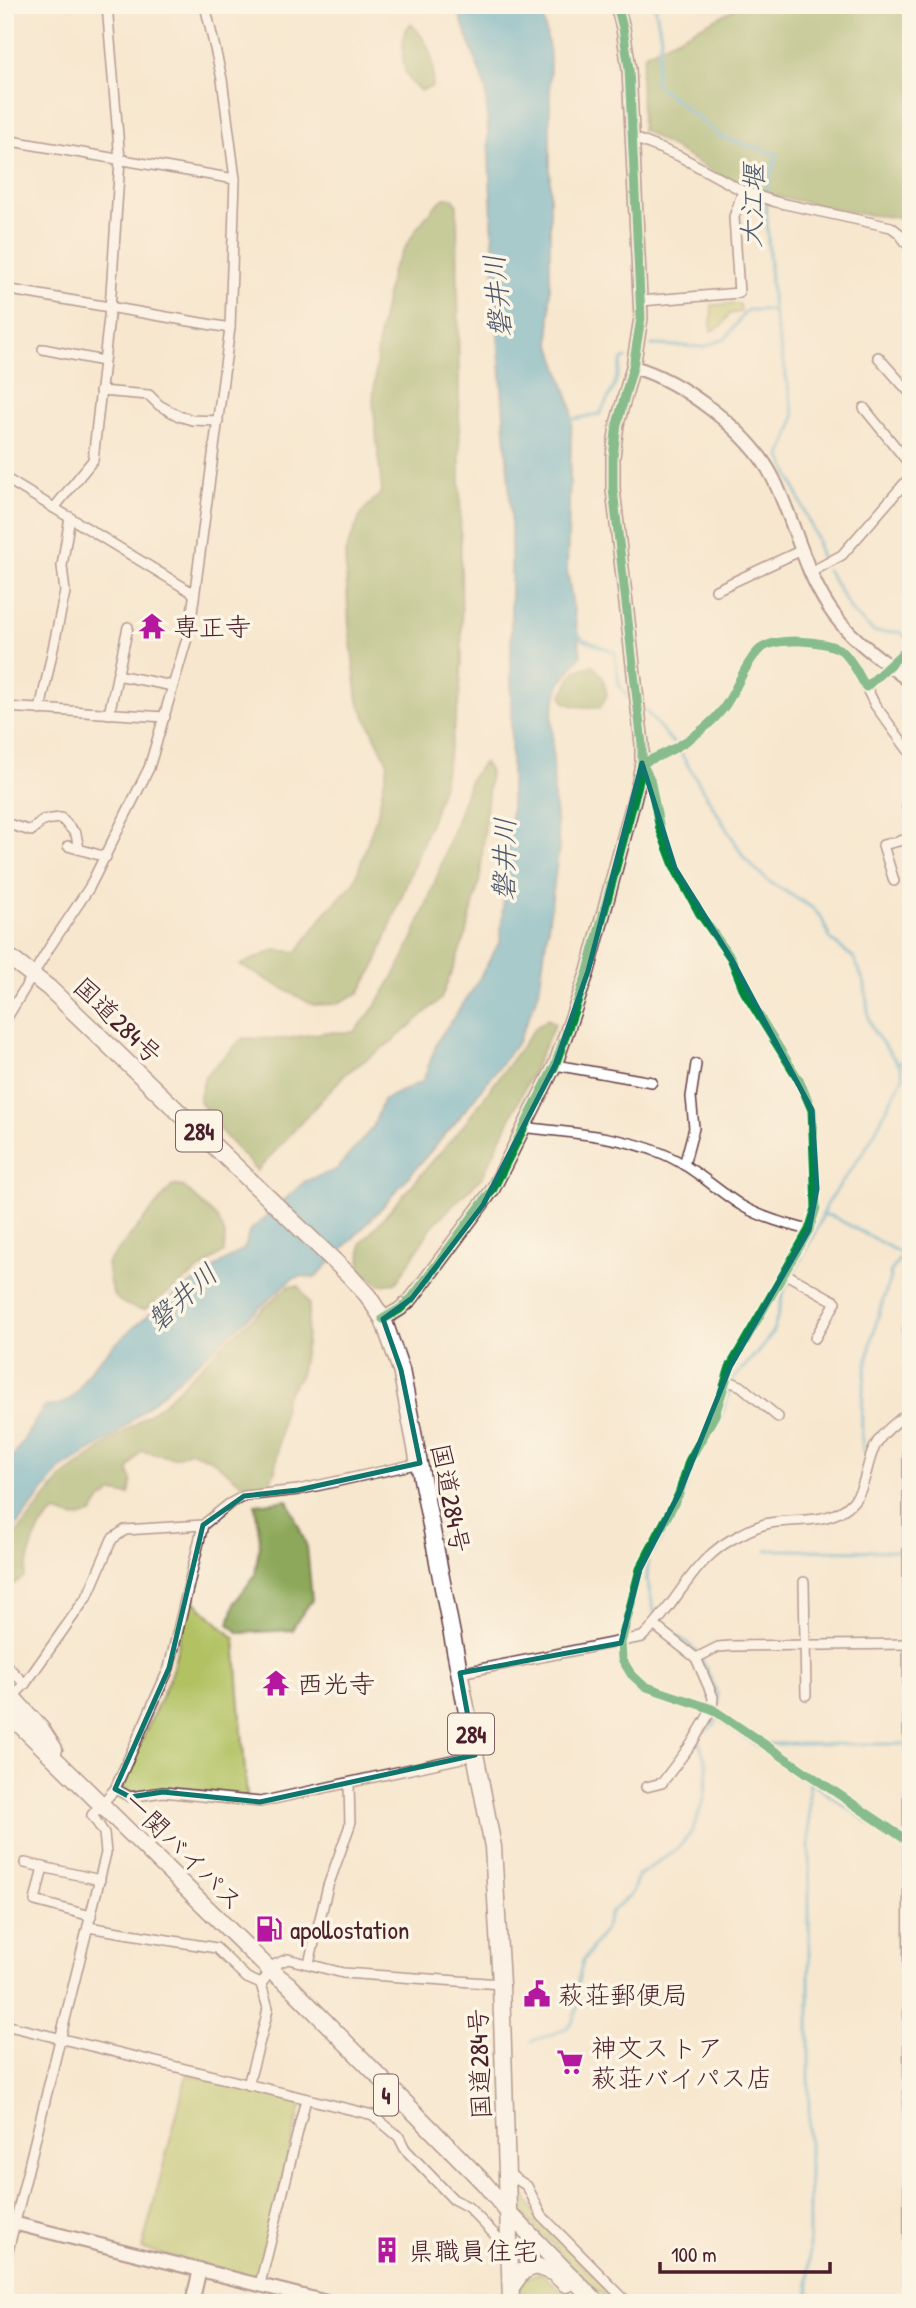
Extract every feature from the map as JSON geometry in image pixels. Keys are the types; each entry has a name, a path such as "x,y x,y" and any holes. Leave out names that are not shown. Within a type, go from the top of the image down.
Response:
{"highway":[{"name":"国道284号","path":"5,954 49,988 349,1275 368,1296 383,1319 401,1370 493,1847 501,1984 511,2295"},
{"name":"一関バイパス","path":"7,1700 62,1767 102,1804 266,1978 282,1990 478,2189 508,2212 597,2303"},
{"path":"511,2295 523,2271 531,2267 546,2268 585,2303"}],"street":[{"path":"54,508 93,460 110,308 120,160 107,5"},
{"path":"5,1021 106,857 149,768 190,628 230,328 235,180 222,79 205,5"},
{"path":"617,5 629,69 640,301 639,337 617,424 613,489 642,763 650,779 660,829 675,868 700,914 731,958 746,993 799,1080 813,1110 816,1208 808,1230 730,1367 715,1415 689,1461 679,1494 640,1569 621,1643 622,1659 631,1674 644,1686 712,1709 910,1843"},
{"path":"632,136 679,156 743,191 776,202 891,227 911,249"},
{"path":"5,140 235,180"},
{"path":"640,301 739,293 734,217 743,191"},
{"path":"5,289 230,328"},
{"path":"43,349 103,361"},
{"path":"878,357 911,394"},
{"path":"633,367 653,372 671,382 719,417 759,456 772,475 811,572 829,607 855,639 911,682"},
{"path":"100,391 149,395 159,405 179,416 192,420 218,421"},
{"path":"864,408 911,466"},
{"path":"811,572 842,555 911,476"},
{"path":"5,478 193,593"},
{"path":"40,710 65,592 62,566 70,517"},
{"path":"716,590 802,550"},
{"path":"109,714 128,627"},
{"path":"642,763 703,729 723,708 741,674 761,649 776,642 790,641 831,646 844,652 875,705 911,754"},
{"path":"866,687 911,645"},
{"path":"117,676 173,686"},
{"path":"5,708 165,717"},
{"path":"383,1319 412,1298 483,1205 555,1065 588,971 642,763"},
{"path":"911,806 907,807 911,821"},
{"path":"5,823 31,831 43,820 61,818 76,834 79,849"},
{"path":"894,881 883,845 911,838"},
{"path":"68,846 106,857"},
{"path":"5,1001 19,1001"},
{"path":"684,1165 694,1128 691,1097 696,1064"},
{"path":"555,1065 652,1082"},
{"path":"522,1127 630,1142 684,1165 744,1207 780,1223 808,1230"},
{"path":"784,1273 836,1303 815,1338"},
{"path":"726,1380 741,1386 778,1417"},
{"path":"460,1673 642,1637 655,1626 697,1566 719,1546 767,1524 822,1517 843,1511 861,1493 869,1462 880,1437 909,1412"},
{"path":"909,1412 909,2303"},
{"path":"7,1700 25,1684 88,1595 111,1539 125,1530 203,1525 229,1504 244,1496 298,1490 420,1463"},
{"path":"5,2263 10,2222 61,2039 100,1880 107,1843 92,1815 115,1790 169,1668 203,1525"},
{"path":"804,1582 806,1695"},
{"path":"646,1787 662,1783 692,1743 712,1709 713,1697 696,1658 655,1626"},
{"path":"696,1658 718,1647 910,1644"},
{"path":"5,1664 25,1684"},
{"path":"115,1790 130,1797 163,1792 260,1802 475,1755"},
{"path":"309,1963 328,1886 350,1825 349,1784"},
{"path":"25,1863 100,1880"},
{"path":"43,1867 35,1902 91,1916"},
{"path":"88,1927 216,1948 247,1978 266,1978"},
{"path":"248,2085 268,2008 266,1978 276,1964 288,1959 343,1973 501,1984"},
{"path":"5,2025 373,2115 399,2137 405,2149 453,2200 468,2207 498,2238 509,2239"},
{"path":"260,2284 306,2099"},
{"path":"508,2173 527,2186 542,2216 628,2303"},
{"path":"10,2222 331,2303"},
{"path":"192,2303 200,2269"}],"highlighted area":[{"path":"642,763 675,868 731,958 812,1110 817,1189 809,1230 730,1367 679,1494 640,1569 621,1643 460,1673 475,1755 260,1802 163,1792 130,1797 115,1789 169,1668 203,1525 244,1496 298,1490 420,1463 401,1370 383,1319 412,1298 483,1205 555,1065 588,971"}],"green space":[{"path":"733,5 911,5 911,222 904,218 860,214 743,189 642,130 641,75 645,54 733,10"},
{"path":"411,24 427,45 432,61 432,87 420,91 409,79 404,64 405,30"},
{"path":"444,198 453,198 457,206 462,661 459,701 443,784 434,813 375,966 359,993 336,1004 313,1005 240,965 275,950 297,952 326,912 354,883 378,812 388,763 358,701 349,627 345,553 362,512 382,492 373,401 379,336 392,269 417,228"},
{"path":"740,304 741,312 729,314 722,326 711,331 712,305"},
{"path":"593,665 603,678 607,695 600,708 575,706 564,702 562,695 575,671"},
{"path":"484,762 490,772 480,878 466,935 441,999 394,1040 344,1075 257,1171 216,1126 199,1100 205,1076 243,1038 284,1039 327,1032 354,1032 375,1007 409,945 437,877 471,778"},
{"path":"548,1019 555,1024 483,1176 433,1225 396,1283 380,1285 360,1269 361,1244 463,1126 535,1028"},
{"path":"173,1185 184,1187 218,1219 225,1235 224,1252 144,1310 133,1307 115,1296 107,1263"},
{"path":"289,1286 299,1286 309,1304 306,1344 300,1376 285,1397 275,1472 267,1487 242,1484 211,1459 190,1451 174,1458 141,1451 128,1470 132,1482 129,1495 113,1492 101,1500 92,1514 75,1518 55,1512 37,1534 24,1577 5,1590 5,1548 63,1476 163,1404 227,1341"},
{"path":"288,1500 307,1547 312,1600 293,1630 239,1633 229,1624 235,1602 255,1575 260,1540 255,1504"},
{"path":"190,1597 235,1639 247,1798 183,1788 132,1793 121,1787 171,1675"},
{"path":"187,2074 302,2102 257,2278 142,2249"},
{"path":"519,2189 523,2190 536,2217 620,2303 610,2303 527,2219 518,2202 516,2193"},
{"path":"539,2273 574,2303 520,2303 522,2279"}],"water":[{"name":"磐井川","path":"456,5 541,5 550,54 550,342 572,409 567,570 581,655 560,684 552,714 554,799 559,848 539,992 518,1042 455,1123 378,1212 315,1278 304,1276 292,1279 113,1437 61,1469 5,1540 5,1462 11,1460 44,1407 72,1398 90,1370 131,1330 186,1287 245,1248 249,1232 305,1181 336,1170 373,1127 383,1100 423,1081 438,1040 474,988 500,941 511,816 511,514 496,306 486,90"}],"waterway":[{"name":"大江堰","path":"655,5 661,37 656,84 721,137 777,154 767,187 766,210 773,310 794,416 781,456 817,540 821,559"},
{"name":"大江堰","path":"652,345 704,347 726,338 747,310 773,310"},
{"name":"大江堰","path":"568,420 600,414 614,387 622,360 626,358"},
{"name":"大江堰","path":"827,570 853,613 874,632 900,632 907,638"},
{"path":"577,632 582,639 615,652 619,684 628,697"},
{"path":"645,710 673,743"},
{"path":"680,752 745,859 768,881 811,907 821,917 831,940 854,958 865,985 869,1020 874,1032 901,1067 903,1077 868,1145 826,1205 784,1291 774,1329 765,1344 734,1378 721,1418 703,1445"},
{"path":"897,1063 911,1059"},
{"path":"823,1214 834,1217 911,1259"},
{"path":"863,1452 862,1408 867,1363 890,1273 902,1255"},
{"path":"911,1320 903,1329 905,1334 911,1336"},
{"path":"653,1552 674,1518 687,1484"},
{"path":"767,1550 909,1551"},
{"path":"648,1562 647,1580 655,1615"},
{"path":"663,1624 698,1652"},
{"path":"702,1660 718,1695 718,1707"},
{"path":"702,1733 715,1724 717,1718 903,1846"},
{"path":"532,2041 566,2029 572,2023 578,2005 578,1981 583,1961 605,1929 611,1912 631,1895 638,1876 679,1847 691,1833 704,1800 707,1778 707,1765 698,1739"},
{"path":"769,1744 904,1744"},
{"path":"809,1780 809,2303"}],"cycle path":[{"path":"383,1319 412,1298 493,1189 555,1065 588,971 639,781 642,744 613,489 617,424 633,367 641,318 629,69 617,5"},
{"path":"911,645 866,687 849,658 834,647 800,641 767,646 753,657 727,703 706,727 664,754 642,763 650,779 660,829 675,868 700,914 731,958 745,993 799,1080 812,1110 816,1208 809,1230 730,1367 715,1415 689,1461 679,1494 640,1569 621,1643 622,1659 631,1674 644,1686 712,1709 911,1843"}],"place":[{"name":"専正寺","path":"152,626"},
{"name":"西光寺","path":"276,1683"},
{"name":"apollostation","path":"269,1929"},
{"name":"萩荘郵便局","path":"537,1994"},
{"name":"神文ストア 萩荘バイパス店","path":"570,2062"},
{"name":"県職員住宅","path":"387,2250"}]}
